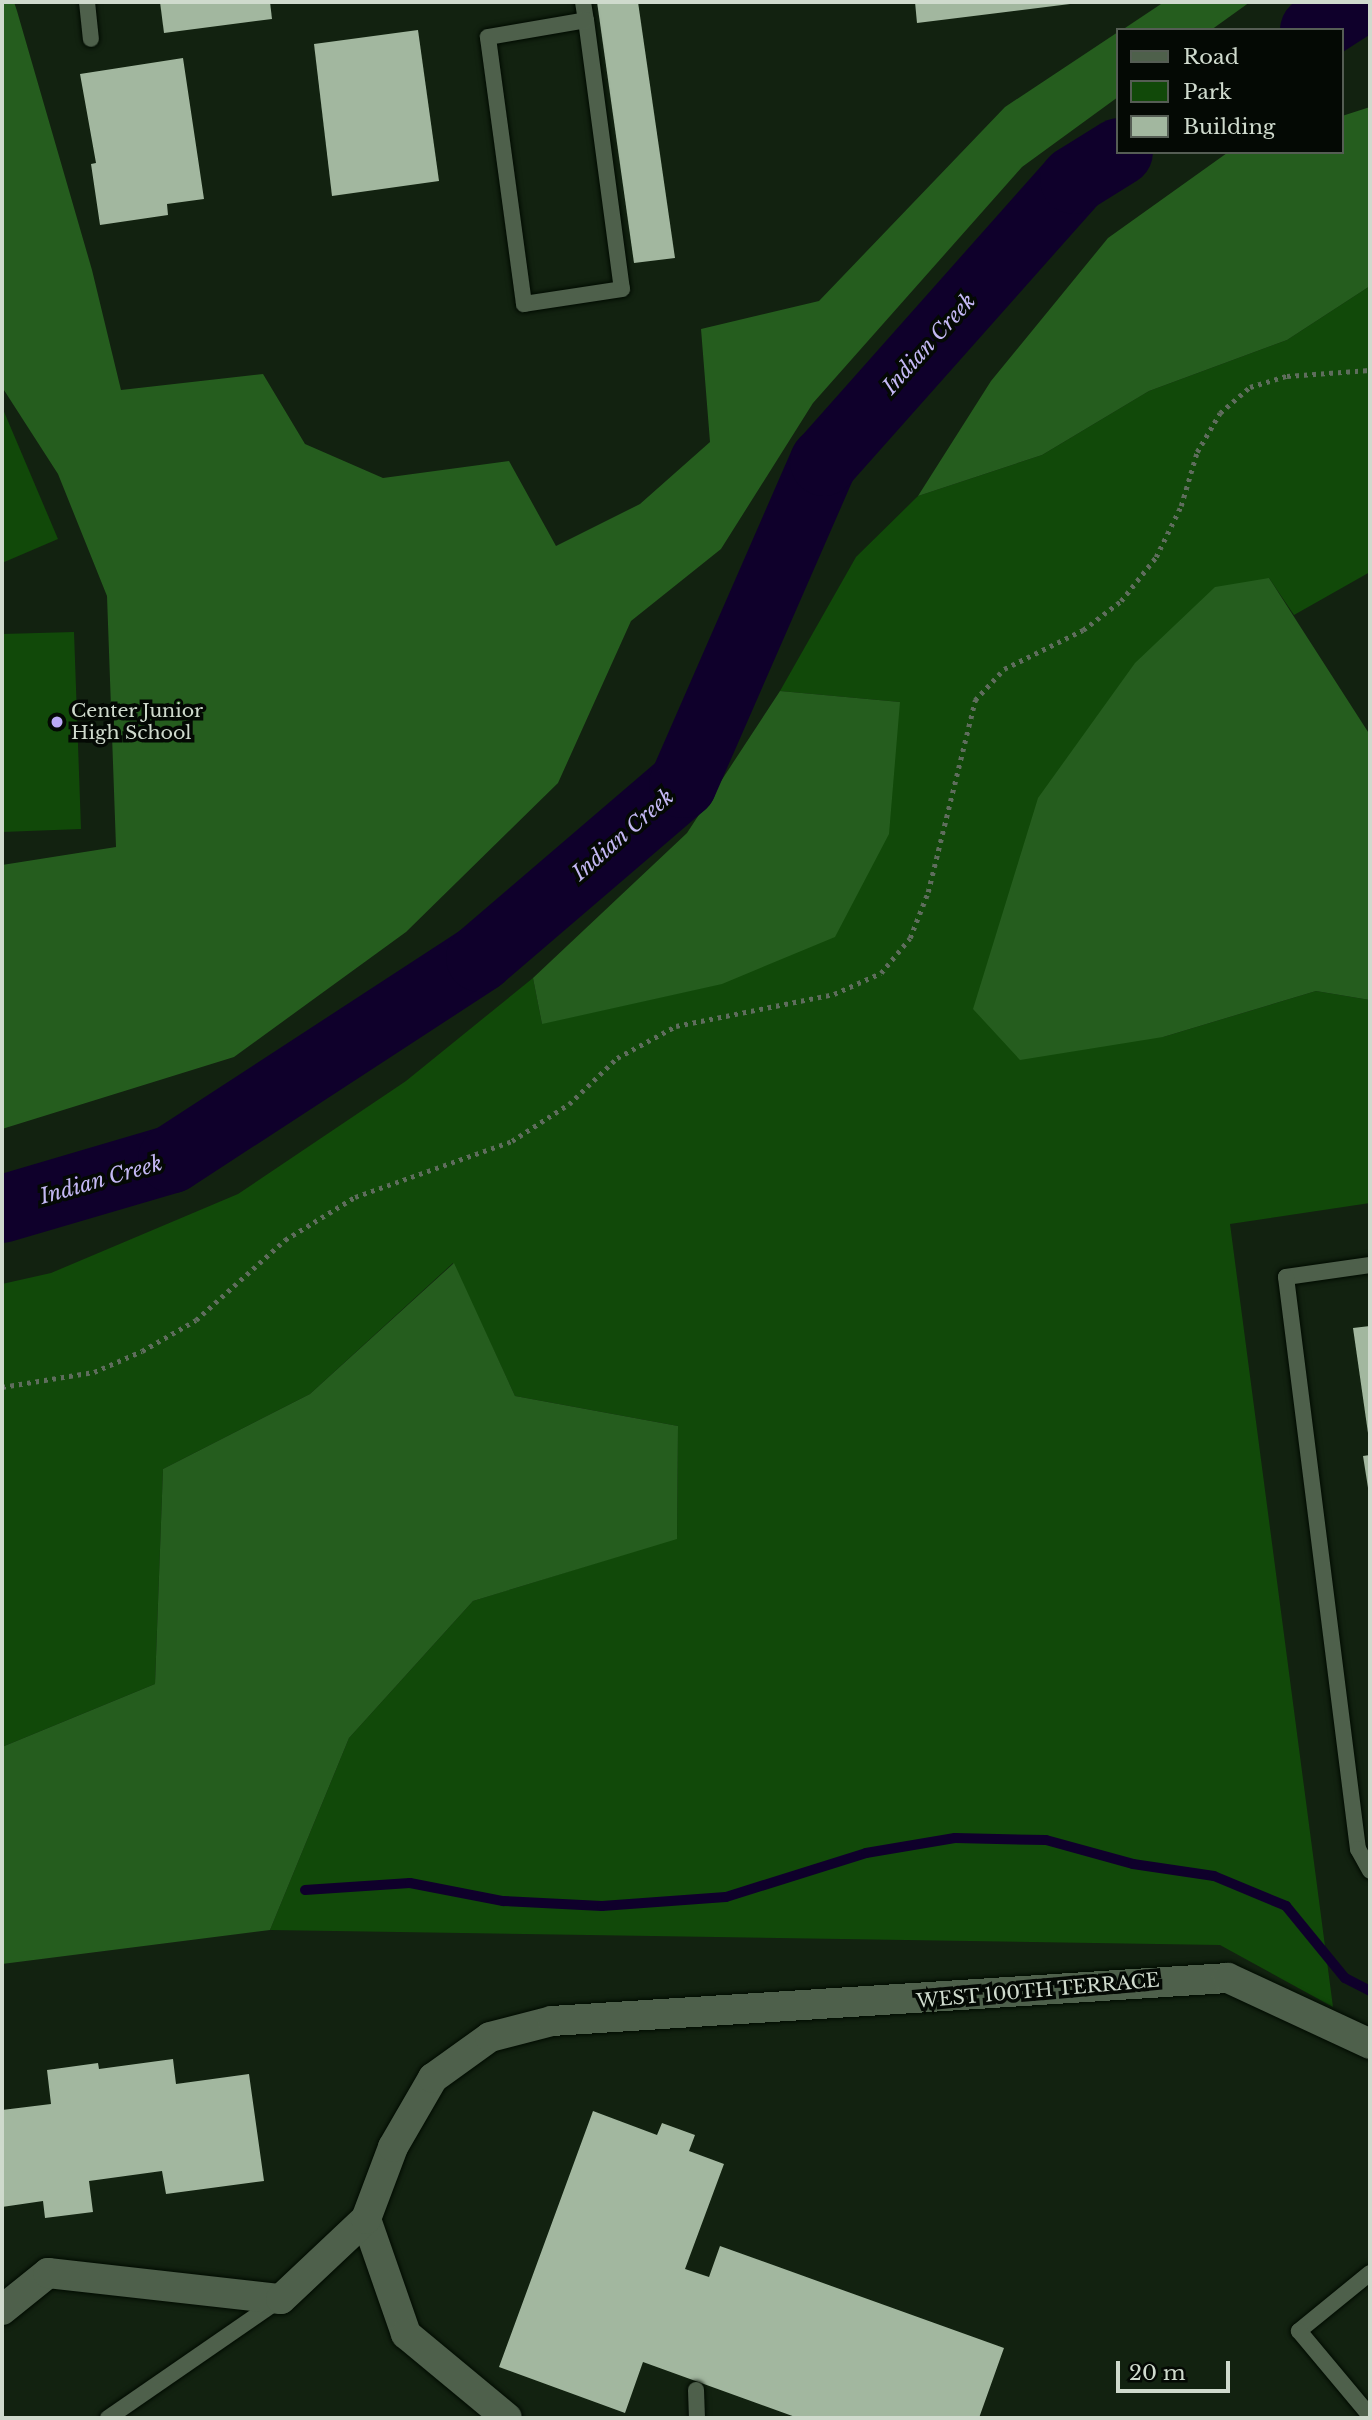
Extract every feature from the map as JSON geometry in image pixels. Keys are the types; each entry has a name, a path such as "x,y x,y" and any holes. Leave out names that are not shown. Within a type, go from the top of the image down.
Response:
{"street":[{"name":"WEST 100TH TERRACE","path":"366,2219 393,2147 433,2078 490,2037 552,2021 959,1998 1098,1983 1228,1978 1370,2044"},
{"path":"2,2311 48,2273 282,2299 366,2219 406,2334 507,2418"}],"lane":[{"path":"87,2 91,39"},
{"path":"583,2 586,20 622,289 524,304 488,37 586,20"},
{"path":"1370,1265 1286,1277 1358,1849 1370,1871"},
{"path":"1370,2273 1299,2330 1370,2416"},
{"path":"108,2418 282,2299"},
{"path":"696,2390 697,2418"}],"path":[{"path":"2,1387 94,1373 142,1351 196,1320 285,1240 355,1197 512,1141 569,1104 617,1058 676,1026 834,994 881,972 910,938 928,892 975,700 1004,669 1083,630 1121,601 1156,557 1181,506 1203,442 1220,413 1250,387 1287,376 1370,370"}],"green space":[{"path":"2,2 14,2 17,11 92,270 121,390 263,374 305,444 383,478 509,461 556,546 640,504 710,442 701,329 819,301 1005,107 1116,33 1116,98 1022,167 813,403 721,549 631,621 558,783 406,932 234,1057 2,1129 2,865 116,847 107,596 58,474 2,387"},
{"path":"1164,2 1250,2 1214,28 1125,28"},
{"path":"1370,107 1370,286 1287,340 1149,391 1042,455 918,496 991,381 1108,238 1226,154 1344,154 1344,115"},
{"path":"1370,286 1370,572 1294,615 1269,578 1163,1037 1316,991 1370,1000 1370,1203 1230,1224 1333,2007 1220,1945 270,1930 349,1738 473,1601 677,1538 678,1426 515,1396 453,1263 310,1394 163,1469 155,1684 2,1747 2,1284 51,1273 238,1194 406,1081 533,978 542,1024 900,702 780,691 856,557 918,496 1042,455 1149,391 1287,340"},
{"path":"2,407 58,539 2,563"},
{"path":"1269,578 1370,735 1370,1000 1316,991 1163,1037 1020,1060 973,1009 1038,798 1135,663 1215,587"},
{"path":"74,632 81,829 2,832 2,634"},
{"path":"780,691 900,702 889,834 835,937 722,984 542,1024 533,978 687,833"},
{"path":"454,1263 515,1396 678,1426 677,1539 473,1601 349,1738 270,1930 2,1964 2,1747 155,1684 163,1469 310,1394"}],"building":[{"path":"160,2 270,2 272,19 164,33"},
{"path":"597,2 638,2 675,258 634,263"},
{"path":"915,2 1078,2 1078,3 917,23"},
{"path":"418,30 439,181 332,196 314,44"},
{"path":"183,58 204,199 167,204 168,215 100,225 91,164 96,163 80,74"},
{"path":"1370,1326 1370,1440 1369,1440 1353,1328"},
{"path":"1370,1455 1370,1494 1369,1494 1363,1456"},
{"path":"173,2059 176,2084 249,2074 264,2181 166,2194 162,2171 89,2181 93,2212 45,2218 43,2201 2,2207 2,2110 51,2104 47,2070 98,2063 99,2069"},
{"path":"593,2111 657,2135 662,2123 695,2135 689,2151 724,2164 685,2269 709,2277 720,2246 1004,2348 979,2418 798,2418 643,2362 625,2413 499,2367"}],"waterway":[{"name":"Indian Creek","path":"1317,28 1358,2"},
{"name":"Indian Creek","path":"2,1209 172,1159 480,958 683,784 824,462 1074,180 1116,154"},
{"path":"305,1890 410,1883 503,1901 602,1906 726,1897 866,1853 955,1838 1046,1840 1133,1864 1214,1876 1286,1906 1345,1978 1370,1991"}],"place":[{"name":"Center Junior High School","path":"57,722"}]}
